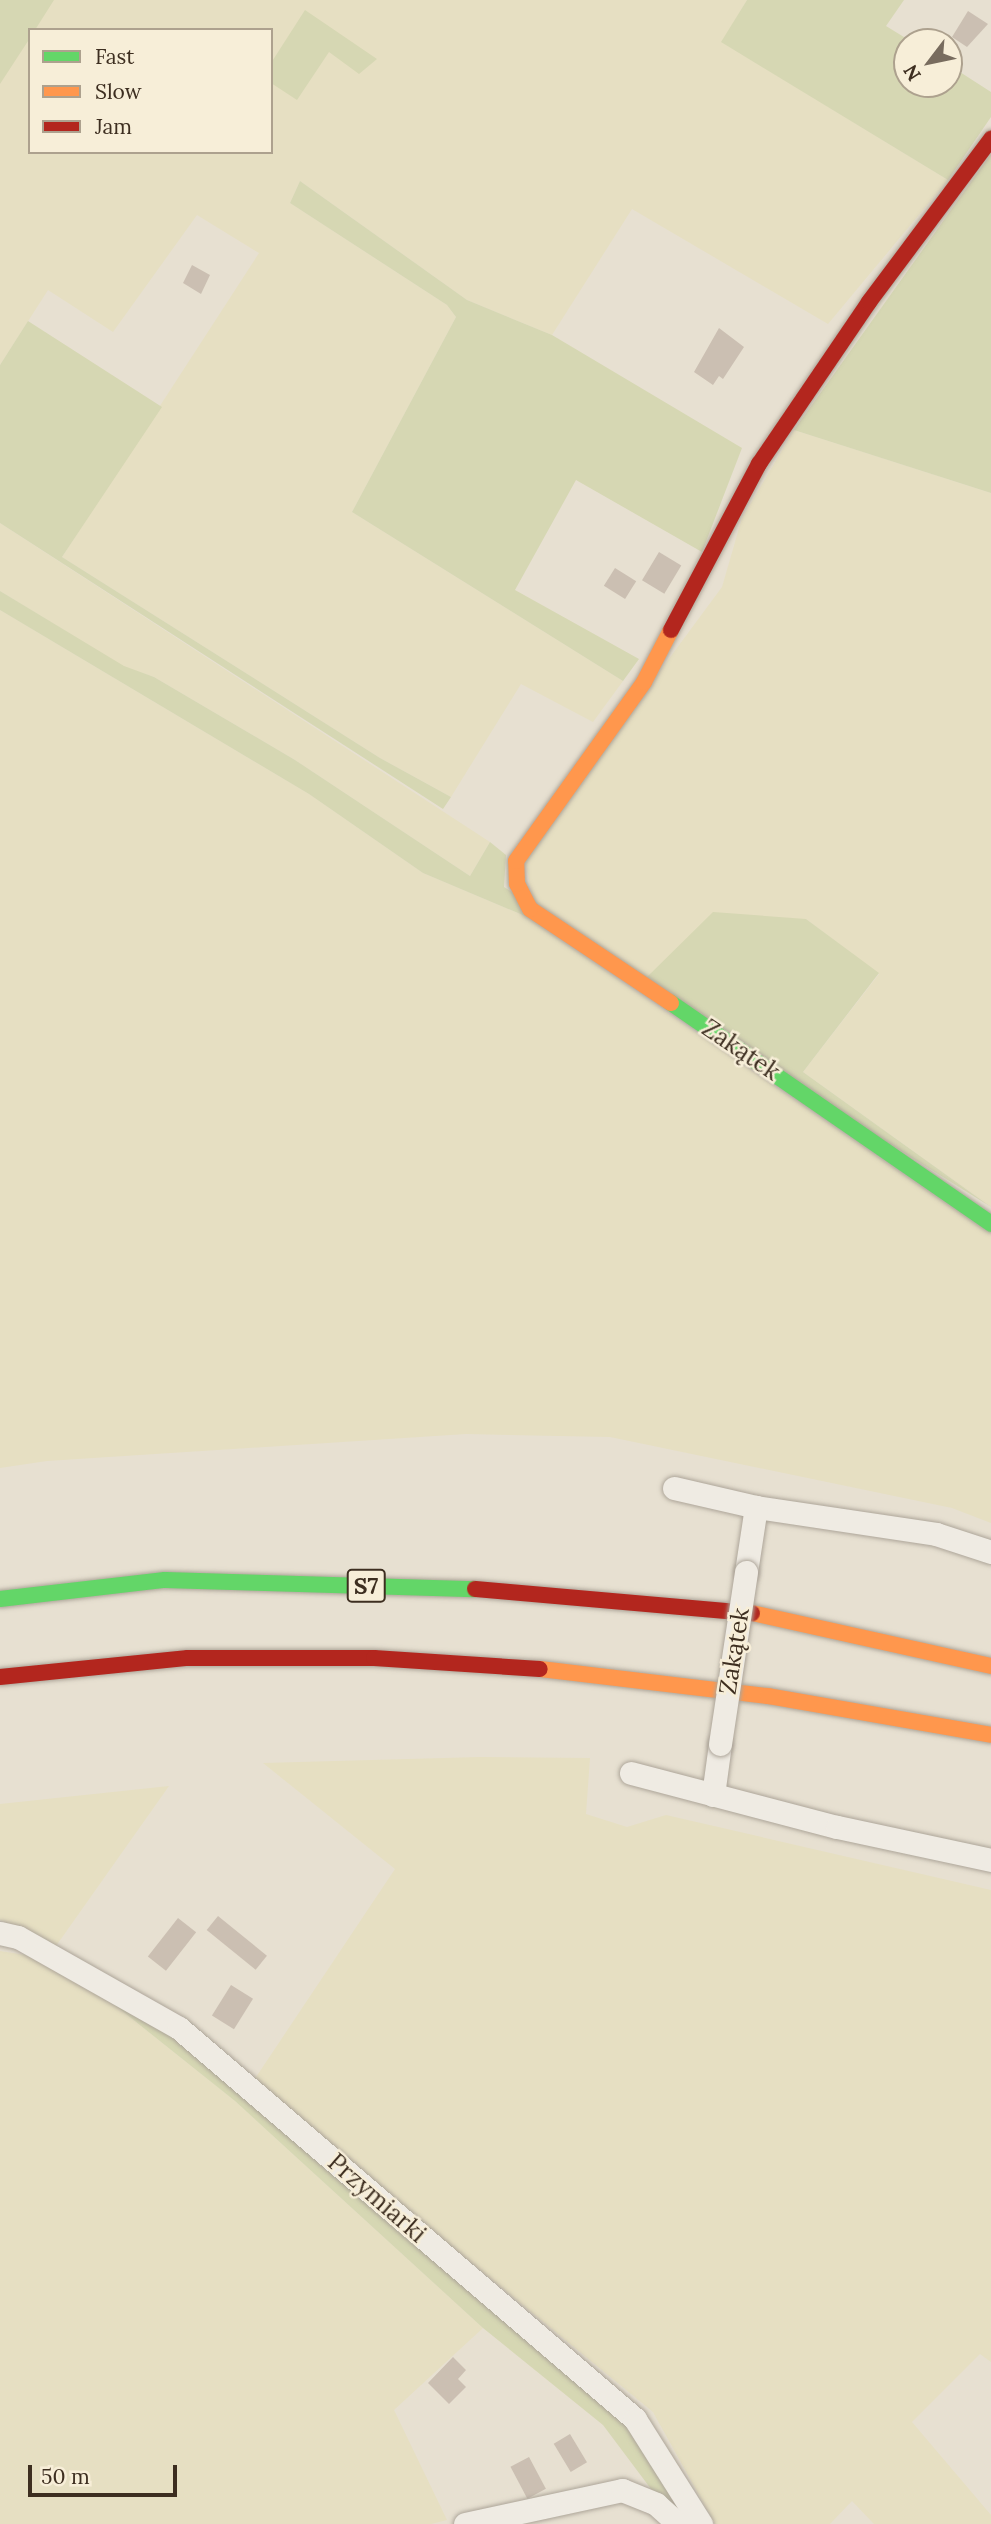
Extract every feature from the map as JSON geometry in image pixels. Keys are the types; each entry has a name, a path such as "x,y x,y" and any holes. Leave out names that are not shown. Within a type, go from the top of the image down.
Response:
{"main road":[{"name":"Zakątek","path":"991,139 870,302 759,464 644,681 516,861 517,884 530,909 545,922 698,1020 991,1224"},
{"name":"S7","path":"0,1599 165,1580 512,1590 774,1615 991,1666"},
{"path":"0,1677 188,1658 374,1658 580,1672 768,1696 991,1735"}],"street":[{"path":"674,1489 756,1507 936,1534 991,1552"},
{"name":"Zakątek","path":"713,1795 756,1507"},
{"path":"631,1773 713,1795 991,1860"},
{"name":"Przymiarki","path":"0,1933 18,1937 179,2028 635,2419 701,2524"},
{"path":"465,2524 622,2490 656,2504 678,2524"}],"shaded area":[{"path":"0,0 747,0 722,42 948,180 828,324 632,209 552,335 467,300 300,181 290,203 447,305 456,317 352,512 623,681 593,722 521,684 451,797 380,758 62,557 259,253 197,215 113,332 48,290 0,365"},
{"path":"794,430 991,493 991,1207 803,1072 879,974 806,919 647,977 534,904 524,855 722,587 742,518"},
{"path":"0,523 490,842 470,876 295,760 154,677 124,667 0,591"},
{"path":"0,610 309,794 423,873 525,916 991,1234 991,1523 952,1508 610,1437 466,1434 47,1461 0,1468"},
{"path":"480,1757 590,1758 586,1814 627,1827 666,1815 991,1890 991,2362 980,2354 912,2422 991,2515 991,2524 874,2524 852,2501 830,2524 715,2524 653,2412 252,2083 395,1869 263,1763"},
{"path":"169,1786 56,1946 0,1920 0,1804"},
{"path":"0,1951 38,1957 96,1990 235,2101 483,2328 394,2410 447,2520 431,2524 0,2524"}],"green space":[{"path":"0,0 54,0 36,28 28,28 28,41 0,84"},
{"path":"747,0 904,0 886,26 893,30 893,98 963,98 963,74 991,92 991,117 948,180 721,42"},
{"path":"305,10 377,59 359,74 329,52 297,100 273,84 273,60"},
{"path":"991,154 991,493 794,430"},
{"path":"300,181 467,300 552,335 742,448 702,552 576,480 515,590 639,659 623,681 352,512 456,317 447,305 290,203"},
{"path":"28,321 162,407 62,557 380,758 451,797 443,809 0,523 0,365"},
{"path":"0,591 124,666 154,677 295,760 470,876 490,842 506,855 504,887 647,977 713,912 806,919 879,973 803,1072 991,1207 525,916 423,873 309,794 0,610"},
{"path":"96,1990 184,2042 629,2424 689,2524 651,2489 603,2425 483,2328 235,2101"}],"building":[{"path":"968,11 988,24 967,47 963,44 963,28 958,28"},
{"path":"192,265 210,275 201,294 183,283"},
{"path":"719,328 744,347 723,379 719,376 713,385 694,372"},
{"path":"659,552 681,565 664,594 642,580"},
{"path":"615,568 636,581 625,599 604,586"},
{"path":"218,1916 267,1956 256,1970 207,1930"},
{"path":"178,1918 196,1932 166,1971 148,1957"},
{"path":"231,1985 253,1999 234,2029 212,2016"},
{"path":"453,2357 466,2370 458,2379 466,2387 449,2404 428,2383"},
{"path":"570,2434 587,2462 571,2472 554,2444"},
{"path":"529,2457 546,2489 527,2499 510,2467"}],"traffic: fast":[{"path":"671,1003 991,1224"},
{"path":"0,1599 165,1580 475,1589"}],"traffic: slow":[{"path":"671,630 644,682 516,861 517,884 530,909 671,1003"},
{"path":"752,1613 991,1666"},
{"path":"540,1669 768,1696 991,1735"}],"traffic: jam":[{"path":"671,630 759,464 869,302 991,139"},
{"path":"475,1589 752,1613"},
{"path":"0,1677 188,1658 374,1658 540,1669"}]}
